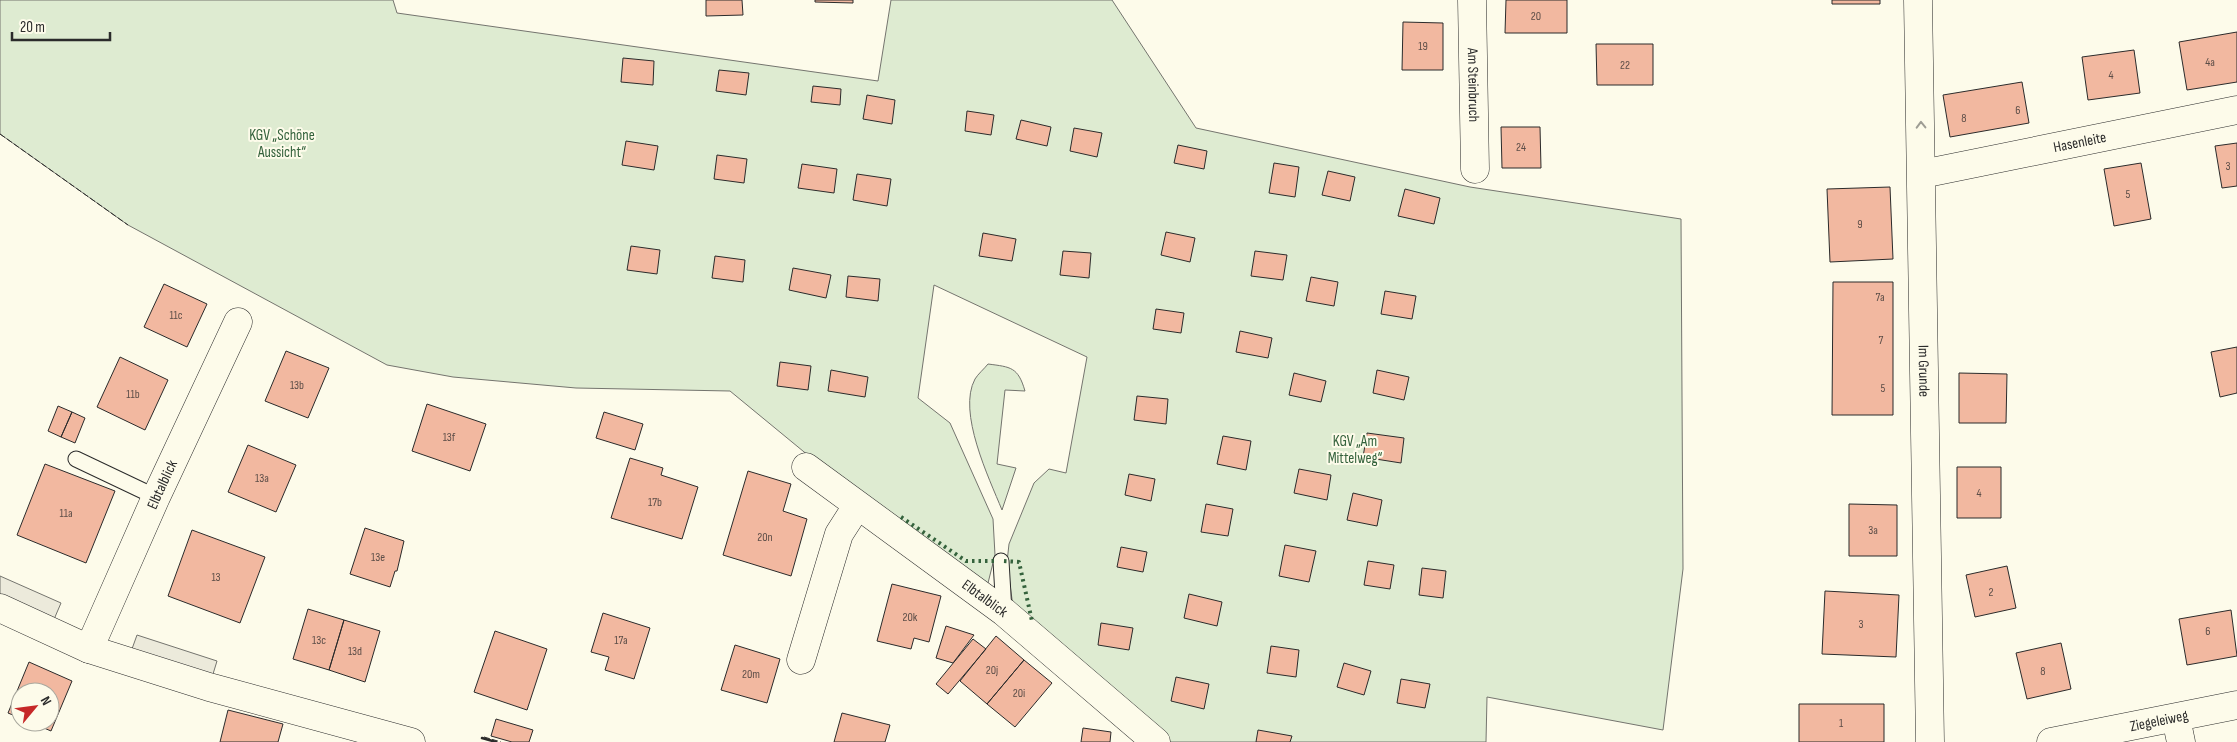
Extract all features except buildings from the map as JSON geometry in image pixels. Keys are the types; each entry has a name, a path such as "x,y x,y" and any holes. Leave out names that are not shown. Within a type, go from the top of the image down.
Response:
{"street":[{"name":"Am Steinbruch","path":"1472,0 1475,170"},
{"name":"Im Grunde","path":"1918,0 1930,742"},
{"name":"Hasenleite","path":"1922,174 2237,110"},
{"name":"Elbtalblick","path":"89,649 156,497 238,322"},
{"name":"Elbtalblick","path":"806,467 1004,612 1156,742"},
{"path":"801,660 839,534 857,506"},
{"path":"0,608 89,649 209,687 411,742"},
{"name":"Ziegeleiweg","path":"2051,742 2178,730 2237,705"}],"lane":[{"path":"76,459 156,497"},
{"path":"1001,561 1004,612"}],"green space":[{"name":"KGV „Am Mittelweg“","path":"0,0 393,0 397,13 878,81 891,0 1112,0 1196,128 1470,187 1681,219 1683,569 1663,730 1487,697 1486,742 1166,742 1014,614 1007,562 1009,544 1034,483 1049,469 1066,473 1087,357 934,285 918,398 950,423 993,519 995,555 986,591 809,456 730,391 576,388 453,377 387,365 128,225 0,134"},
{"path":"988,364 1012,370 1019,377 1025,391 1005,390 997,464 1016,468 1002,510 977,445 970,409 970,393 975,379"}],"shaded area":[{"path":"0,576 61,603 49,631 0,608"},
{"path":"137,635 217,661 209,687 128,660"}],"hedge":[{"path":"901,517 966,561 997,561"},
{"path":"1004,561 1019,562 1032,621"}],"fence":[{"path":"0,134 128,225"},
{"path":"484,737 501,742"}],"wall":[{"path":"482,738 496,742"}],"park label":[{"name":"KGV „Schöne Aussicht“","path":"282,144"}]}
